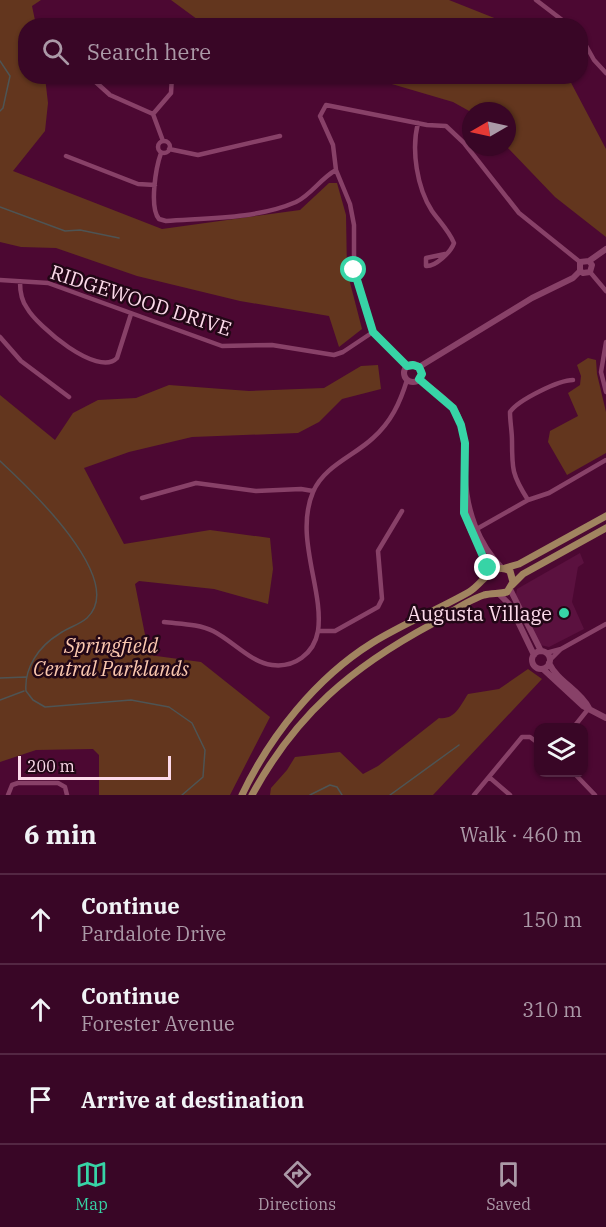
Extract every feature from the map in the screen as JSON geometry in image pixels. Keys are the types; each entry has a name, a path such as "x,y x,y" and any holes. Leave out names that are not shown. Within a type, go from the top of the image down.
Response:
{"main road":[{"path":"242,795 286,722 342,665 372,643 474,589 492,570 519,564 606,516"},
{"path":"252,795 279,751 300,723 348,676 408,637 483,596 497,594 511,587 523,574 606,528"},
{"path":"504,568 512,573 511,587"},
{"path":"487,577 489,588 497,594"}],"street":[{"path":"536,0 560,18"},
{"path":"588,49 606,73"},
{"path":"98,84 110,95 153,114 163,141 168,143 169,149"},
{"path":"153,114 171,93 172,84"},
{"path":"407,366 373,332 354,270 354,225 351,204 336,170 333,145 320,116 324,106 334,105 418,123 446,126 464,143 519,213 579,262 580,271"},
{"path":"418,123 416,142 422,190 431,209 454,243 451,251 445,254"},
{"path":"161,153 169,149 198,155 280,136"},
{"path":"163,141 158,147 161,153 155,185 155,210 162,220 214,218 278,207 296,201 336,170"},
{"path":"66,156 138,184 155,185"},
{"path":"579,262 589,261 606,249"},
{"path":"589,261 592,265 590,272"},
{"path":"580,271 590,272"},
{"path":"419,367 532,298 573,278 580,271"},
{"path":"590,272 606,291"},
{"name":"RIDGEWOOD DRIVE","path":"0,280 48,283 131,315 167,324 222,346 272,345 327,354 343,352 373,332"},
{"path":"20,282 22,299 45,330 71,349 105,363 117,358 131,315"},
{"path":"0,337 21,361 69,397"},
{"path":"606,342 601,372 606,392"},
{"path":"407,366 419,367 422,374 413,382 407,380"},
{"path":"164,622 211,630 258,661 275,666 299,660 312,647 318,631 307,538 313,491 333,467 373,438 394,414 407,380 404,373 407,366"},
{"path":"419,379 453,408 461,425 465,443 464,513 485,560 487,577"},
{"path":"528,500 516,480 510,458 512,442 510,412 521,401 564,380 573,380"},
{"path":"473,531 528,500 549,493 606,460"},
{"path":"142,498 164,490 201,483 256,491 301,489 313,491"},
{"path":"318,631 335,631 378,607 382,599 378,551 402,511"},
{"path":"473,531 504,568"},
{"path":"511,587 556,675 586,701 589,708"},
{"path":"497,594 510,605 534,655 534,665 543,669 583,706 606,718"},
{"path":"543,669 561,649 606,624"},
{"path":"534,655 561,649"},
{"path":"577,723 589,708"},
{"path":"474,795 522,737 530,737 534,740"},
{"path":"489,777 510,795"},
{"path":"578,777 595,795"},
{"path":"8,795 12,786 21,783 60,783 65,786 67,795"}],"shaded area":[{"path":"580,553 584,563 578,567 572,602 584,629 549,647 540,645 516,595 517,589"}],"green space":[{"path":"0,0 41,0 32,6 35,18 18,18 18,84 46,84 48,103 45,131 13,171 162,229 300,210 329,183 337,183 346,215 347,271 362,329 339,347 329,316 240,301 137,276 56,248 21,247 0,242"},
{"path":"171,0 449,0 494,18 195,18"},
{"path":"392,84 572,84 606,149 606,237 555,197 516,156 516,102 462,102 462,107 453,102"},
{"path":"588,358 596,360 606,412 606,453 567,475 548,442 550,431 578,416 568,393 580,385 581,376 577,365"},
{"name":"Springfield Central Parklands","path":"378,365 381,389 342,399 319,422 298,433 192,437 129,452 84,468 124,544 210,530 270,538 273,569 268,604 214,589 139,581 135,584 149,655 201,662 270,717 230,795 99,795 99,755 93,749 36,750 0,762 0,395 55,440 73,413 98,400 136,398 169,385 249,391 324,388 361,366"},
{"path":"528,669 542,679 433,795 270,795 271,788 295,757 340,752 363,774 378,766 439,718 453,714 468,694 499,689"}],"waterway":[{"path":"0,61 10,76 3,108 0,111"},
{"path":"0,207 65,231 80,230 119,238"},
{"path":"0,461 31,491 69,535 85,558 94,581 96,601 87,618 62,632 39,651 30,666 26,691 33,700 45,707 131,700 169,707 192,723 205,750 203,777 182,795"},
{"path":"0,678 26,677"},
{"path":"0,700 24,691"},
{"path":"390,795 459,745"},
{"path":"310,795 330,785 337,787 342,795"}],"place":[{"name":"Augusta Village","path":"564,613"}],"route":[{"path":"354,270 373,332 407,366 419,367 422,374 419,379 453,408 461,425 465,443 463,502 466,524 488,568"}]}
